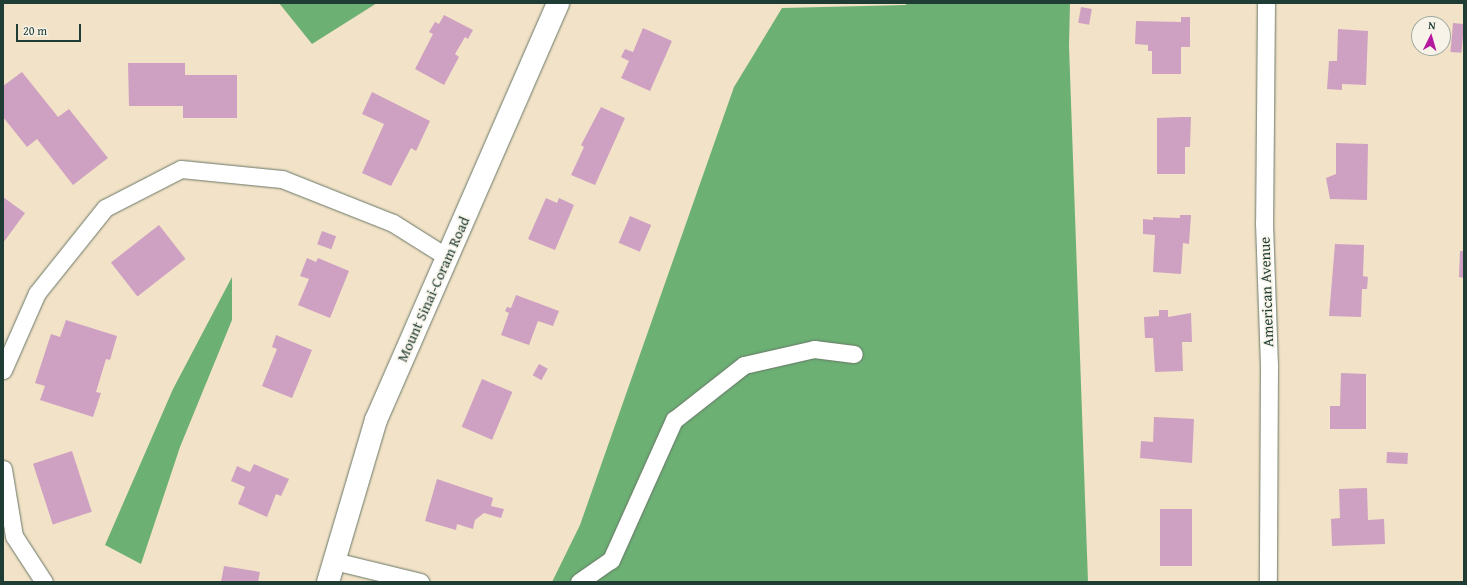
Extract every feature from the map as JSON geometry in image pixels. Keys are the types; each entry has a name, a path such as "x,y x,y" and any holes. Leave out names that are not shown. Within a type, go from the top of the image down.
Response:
{"main road":[{"name":"Mount Sinai-Coram Road","path":"328,582 376,420 558,3"}],"street":[{"name":"American Avenue","path":"1266,3 1264,223 1269,365 1268,582"},
{"path":"3,370 37,293 104,208 181,169 282,179 393,222 447,257"},
{"path":"578,582 611,560 674,420 744,365 814,349 854,354"},
{"path":"3,469 14,536 44,582"},
{"path":"334,561 420,582"}],"green space":[{"path":"279,3 377,3 312,44"},
{"path":"909,3 1070,3 1069,46 1088,582 552,582 580,525 734,87 782,8 905,5"},
{"path":"232,277 232,320 180,447 141,564 105,545 173,389"}],"building":[{"path":"1081,7 1092,9 1089,25 1078,23"},
{"path":"444,15 473,30 468,39 465,37 455,54 459,57 444,85 415,69 433,34 429,32 435,22 439,24"},
{"path":"1181,17 1190,17 1190,47 1181,47 1181,74 1152,74 1152,51 1148,51 1148,45 1135,44 1136,21 1181,22"},
{"path":"1453,23 1464,24 1461,53 1451,52"},
{"path":"643,28 672,41 650,91 621,78 629,61 621,57 625,49 633,52"},
{"path":"1338,29 1368,31 1366,85 1342,84 1342,90 1327,89 1329,61 1337,61"},
{"path":"128,63 185,63 185,75 237,75 237,118 183,118 183,106 129,106"},
{"path":"22,72 58,117 69,109 108,158 73,185 37,139 27,147 3,117 3,86"},
{"path":"372,92 430,121 416,151 411,148 391,186 362,173 384,124 362,114"},
{"path":"601,107 625,118 595,185 571,175 584,147 581,145"},
{"path":"1191,117 1190,147 1185,147 1185,174 1157,174 1157,118"},
{"path":"1336,143 1368,144 1367,200 1330,199 1326,178 1336,174"},
{"path":"3,197 25,213 3,243"},
{"path":"546,198 557,203 559,198 574,205 555,250 528,239"},
{"path":"1180,215 1191,215 1189,244 1183,243 1181,274 1153,272 1155,235 1143,234 1143,219 1153,220 1153,217 1180,218"},
{"path":"630,216 651,225 640,252 619,243"},
{"path":"159,225 185,259 137,296 111,263"},
{"path":"322,231 336,236 331,249 317,244"},
{"path":"1335,244 1364,245 1363,276 1368,277 1367,289 1362,289 1361,317 1329,316"},
{"path":"1460,251 1464,251 1464,278 1459,277"},
{"path":"307,258 316,262 318,258 349,271 330,318 298,305 309,279 300,276"},
{"path":"516,295 559,311 553,326 538,321 529,345 501,335 509,313 505,311 507,307 511,308"},
{"path":"1159,310 1168,310 1168,317 1191,313 1192,342 1182,342 1183,371 1155,372 1153,338 1145,338 1144,317 1159,316"},
{"path":"66,320 117,336 110,360 106,359 96,392 101,393 93,417 40,400 45,386 35,383 51,334 60,337"},
{"path":"276,335 312,350 292,398 262,386 277,349 272,347"},
{"path":"539,364 548,369 541,380 533,375"},
{"path":"1341,373 1366,374 1366,429 1330,429 1330,406 1340,406"},
{"path":"482,379 512,392 492,440 462,427"},
{"path":"1154,417 1194,419 1192,463 1140,458 1141,441 1153,442"},
{"path":"72,451 92,512 53,525 33,464"},
{"path":"1387,452 1408,453 1407,464 1386,463"},
{"path":"254,464 289,479 281,496 276,494 267,517 238,504 245,487 231,481 237,466 250,472"},
{"path":"437,479 493,498 491,506 504,509 501,518 484,513 475,520 473,529 457,524 456,530 425,521"},
{"path":"1367,488 1368,520 1384,519 1385,544 1332,546 1331,519 1340,518 1339,489"},
{"path":"1160,509 1192,509 1192,566 1160,566"},
{"path":"224,566 260,572 258,582 221,582"}]}
